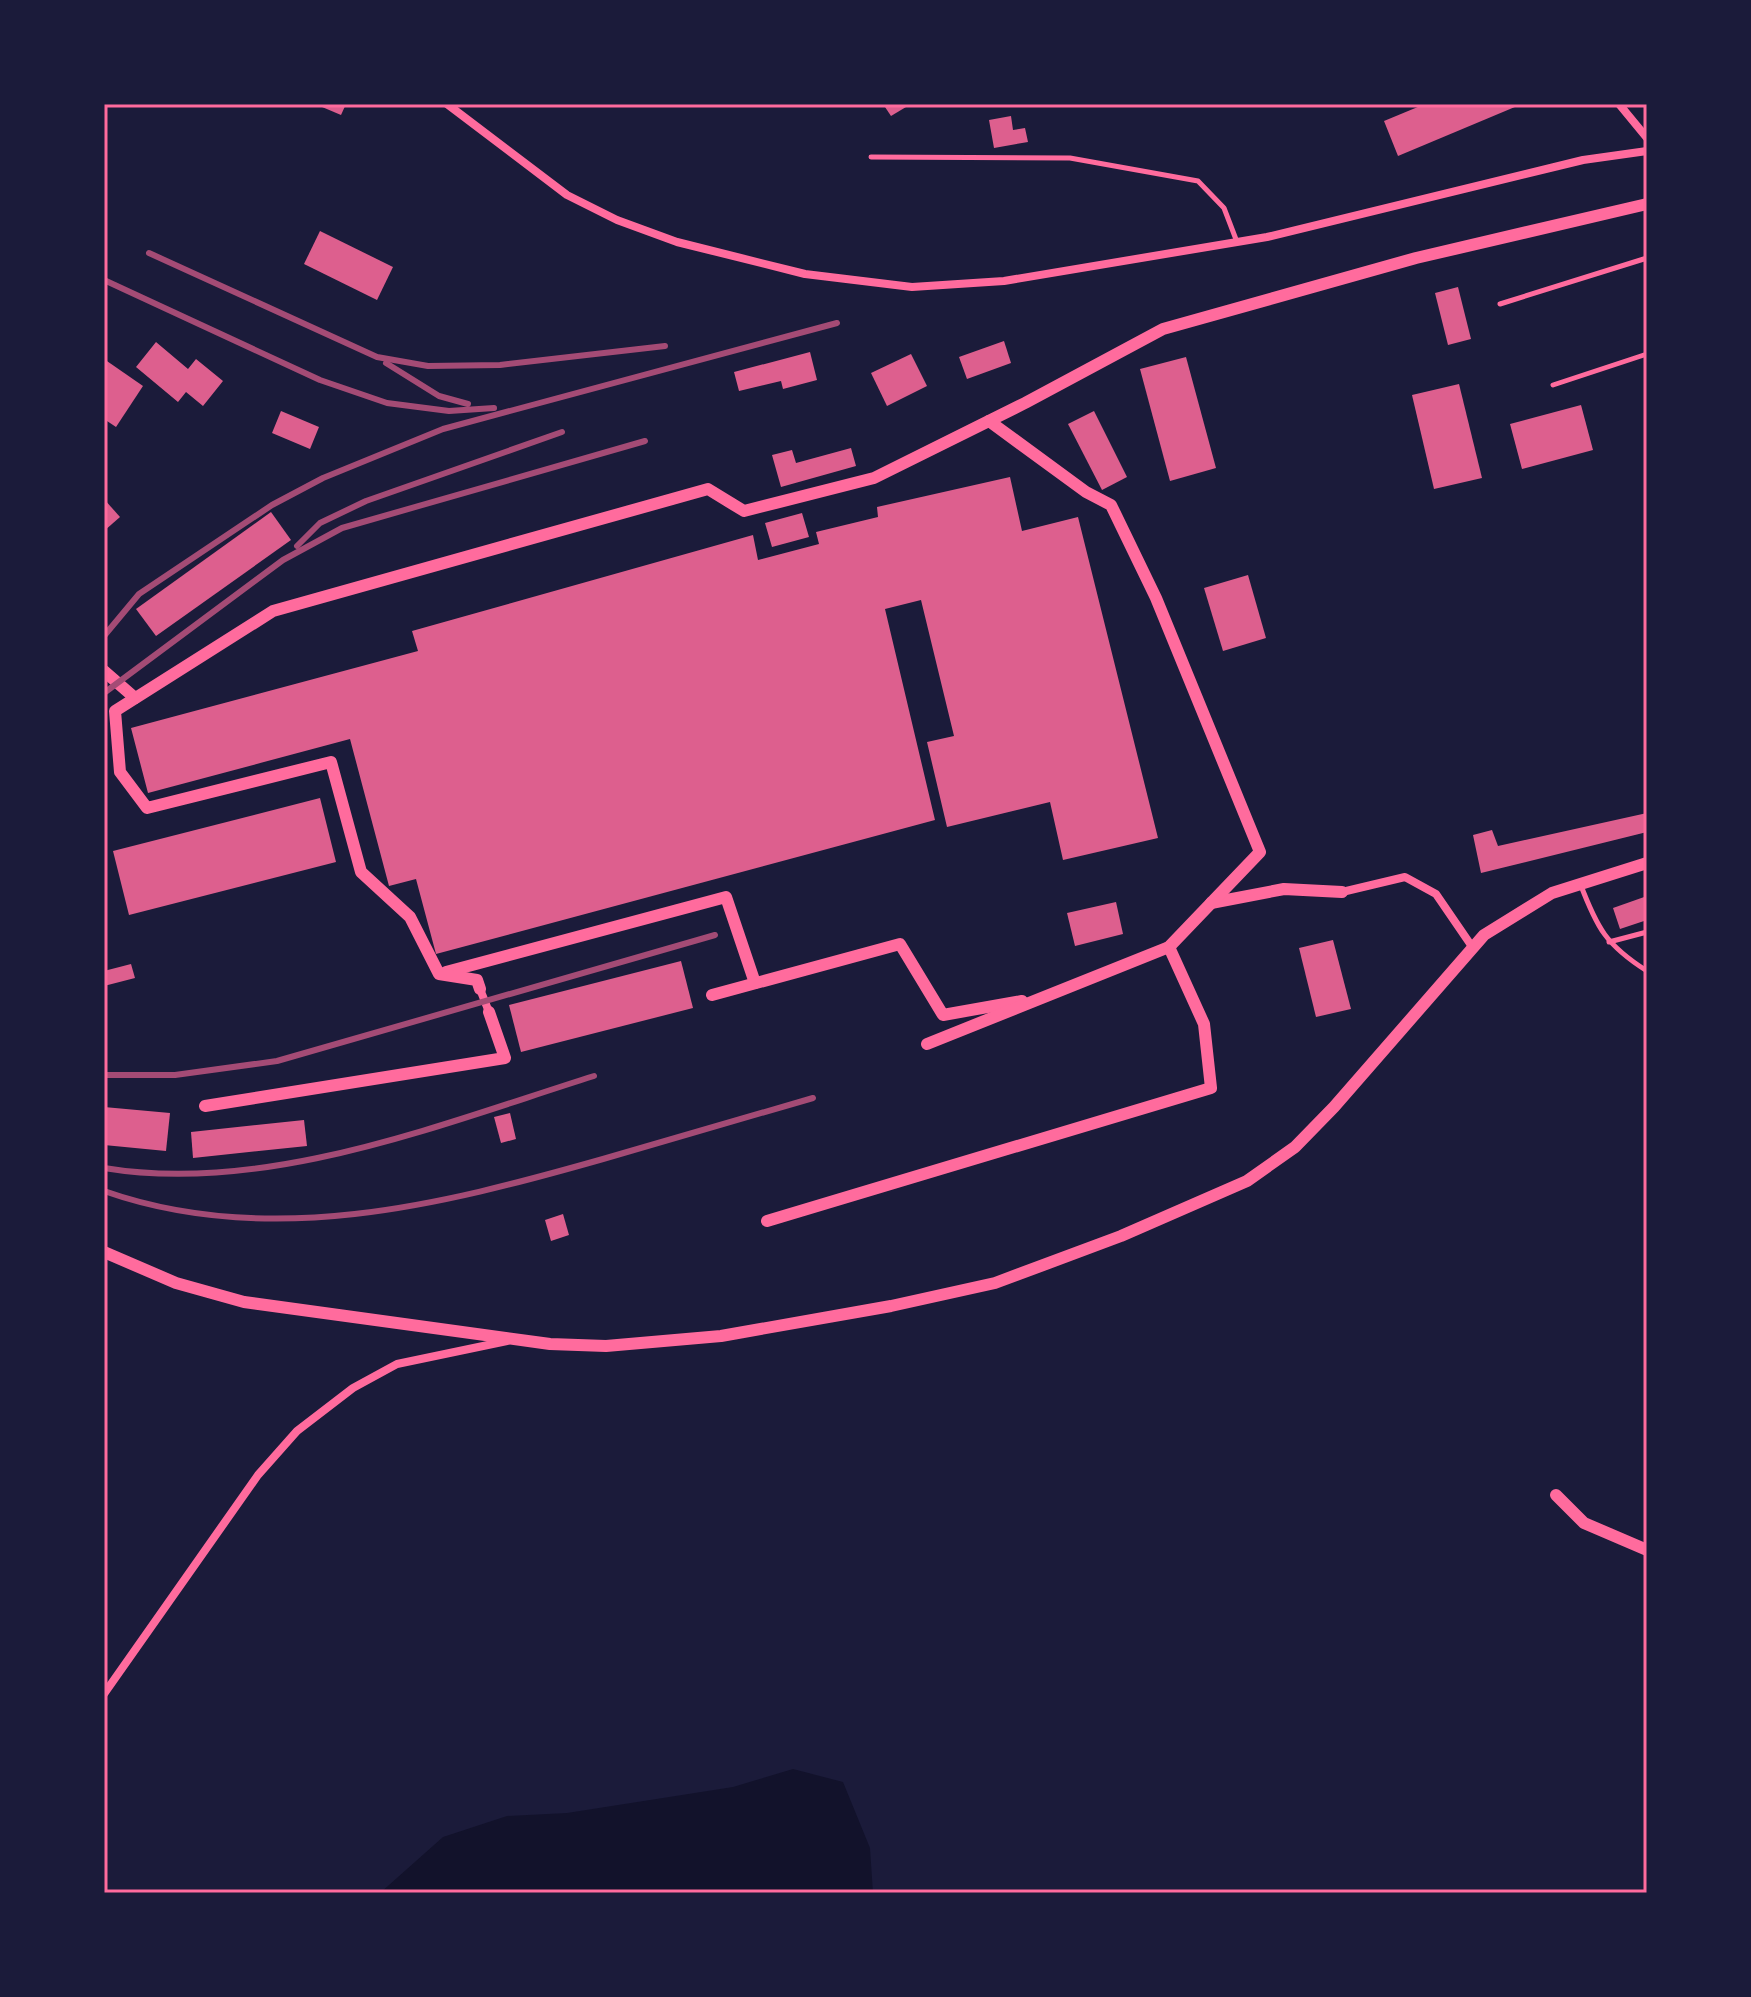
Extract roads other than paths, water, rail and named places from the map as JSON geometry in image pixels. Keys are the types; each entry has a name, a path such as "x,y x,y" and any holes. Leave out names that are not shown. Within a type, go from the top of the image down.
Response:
{"street":[{"path":"447,104 567,195 629,225 735,258 805,274 912,287 1004,281 1237,242 1427,200 1583,160 1647,151"},
{"path":"1619,104 1647,138"},
{"path":"439,974 410,917 361,872 331,762 147,808 120,772 115,711 132,695 273,611 708,489 744,511 874,478 1163,329 1416,258 1647,204"},
{"path":"927,1044 1169,947 1260,852 1156,598 1111,505 1086,492 989,421"},
{"path":"106,673 132,695"},
{"path":"104,1252 176,1283 244,1302 515,1339 606,1346 736,1333 995,1283 1121,1236 1247,1181 1295,1147 1473,948 1510,918 1552,893 1647,863"},
{"path":"1211,903 1284,889 1342,892 1405,877 1436,894 1473,948"},
{"path":"439,974 726,897 755,983"},
{"path":"712,995 900,944 943,1015 1048,996"},
{"path":"767,1221 1211,1088 1204,1024 1169,947"},
{"path":"205,1106 505,1058 477,980 439,974"},
{"path":"104,1694 258,1475 297,1431 353,1388 397,1364 515,1339"},
{"path":"1556,1495 1584,1523 1647,1550"}],"lane":[{"path":"871,157 1070,158 1198,181 1224,208 1237,242"},
{"path":"1500,304 1647,258"},
{"path":"1553,385 1647,354"},
{"path":"1580,882 1596,927 1608,942 1647,971"},
{"path":"1608,942 1647,932"}],"railway":[{"path":"149,253 377,357 428,366 500,365 665,346"},
{"path":"104,280 320,380 387,403 449,411 494,408"},
{"path":"104,636 139,594 272,505 323,478 443,429 837,323"},
{"path":"386,363 439,396 468,404"},
{"path":"297,546 320,523 366,501 562,432"},
{"path":"104,693 283,560 342,528 645,441"},
{"path":"104,1075 175,1075 277,1061 715,935"},
{"path":"104,1168 165,1174 227,1172 290,1163 414,1133 594,1076"},
{"path":"104,1191 166,1208 229,1217 292,1218 355,1214 480,1192 813,1098"}]}
